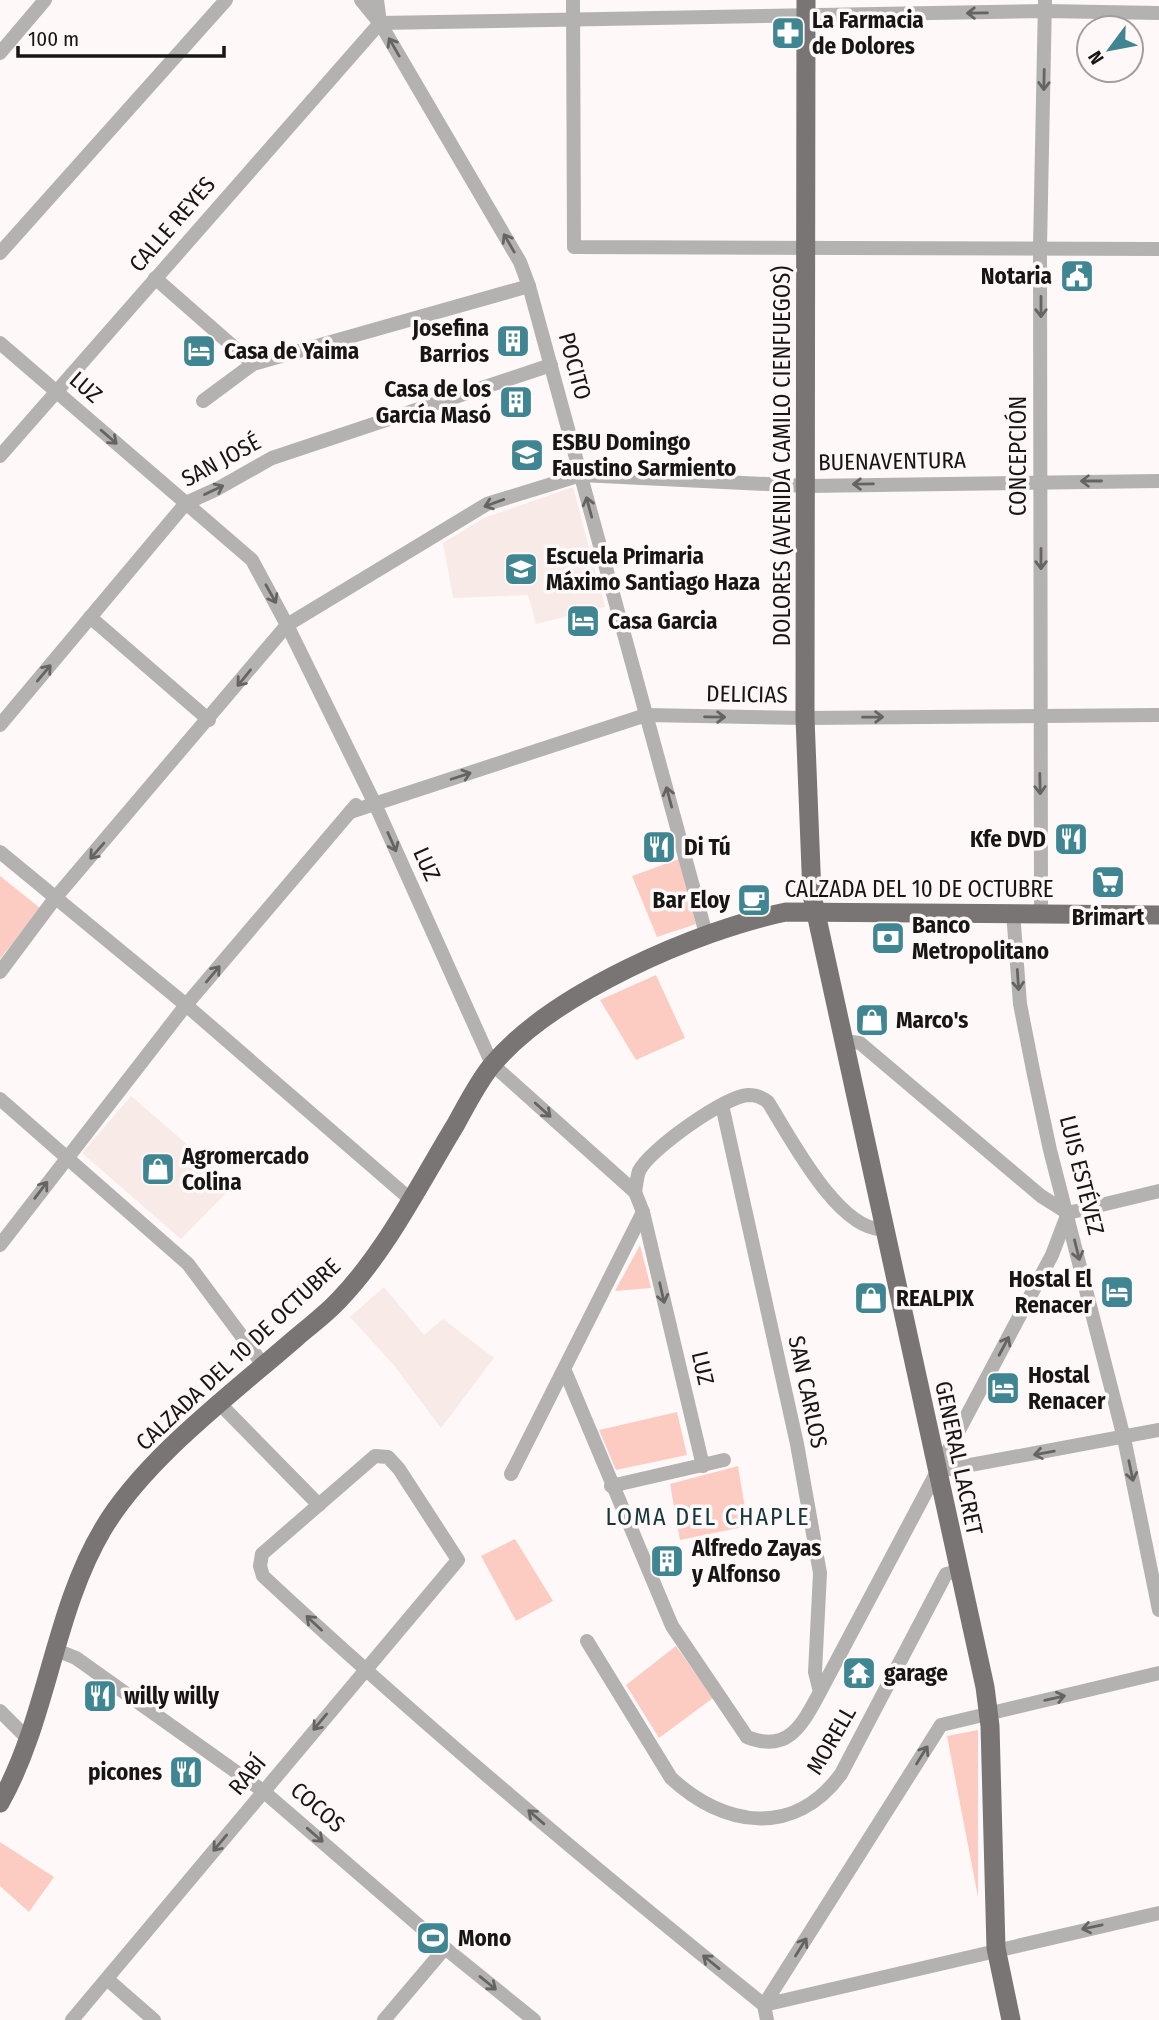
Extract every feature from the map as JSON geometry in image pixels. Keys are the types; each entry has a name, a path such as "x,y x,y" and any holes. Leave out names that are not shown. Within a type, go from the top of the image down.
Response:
{"main road":[{"name":"DOLORES (AVENIDA CAMILO CIENFUEGOS)","path":"806,8 805,718 808,843 815,912"},
{"name":"CALZADA DEL 10 DE OCTUBRE","path":"0,1803 28,1739 84,1567 104,1527 152,1468 220,1404 338,1301 362,1273 492,1064 539,1024 596,985 706,934 786,912 1159,915"},
{"name":"GENERAL LACRET","path":"815,912 938,1471 988,1713 996,1948 1012,2020"}],"street":[{"path":"0,52 45,0"},
{"path":"0,253 226,0"},
{"path":"361,0 380,23 572,21 806,8 1045,6 1159,13"},
{"name":"POCITO","path":"377,0 380,23 520,262 529,286 706,934"},
{"path":"573,0 574,247 807,250 1040,247 1159,250"},
{"name":"CONCEPCIÓN","path":"1041,912 1040,247 1045,6"},
{"name":"CALLE REYES","path":"0,456 380,23"},
{"path":"155,278 253,364"},
{"path":"203,401 253,364 529,286"},
{"name":"LUZ","path":"0,343 252,561 287,625 372,797 492,1064 635,1192 643,1213 703,1465"},
{"name":"SAN JOSÉ","path":"0,725 186,503 272,458 551,365"},
{"name":"BUENAVENTURA","path":"0,972 56,897 287,625 487,505 581,475 807,486 1159,481"},
{"path":"90,617 209,720"},
{"name":"DELICIAS","path":"0,1245 186,1005 350,812 372,797 646,715 805,718 1159,715"},
{"path":"0,852 186,1005 410,1199"},
{"name":"LUIS ESTÉVEZ","path":"1013,912 1020,1004 1050,1150 1124,1438 1159,1610"},
{"path":"842,1041 860,1043 1041,1196 1068,1213 1159,1191"},
{"path":"635,1192 639,1172 648,1159 722,1105 746,1095 760,1096 768,1102 832,1198 865,1227 884,1230"},
{"path":"0,1099 188,1264 264,1366"},
{"name":"SAN CARLOS","path":"722,1105 797,1444 820,1573 815,1672 820,1692"},
{"path":"510,1474 565,1371 643,1213"},
{"path":"565,1371 672,1626 747,1737 764,1744 778,1742 793,1733 803,1722 820,1692 1052,1255 1068,1213"},
{"path":"220,1404 319,1505 262,1554 260,1566 263,1576 363,1670 629,1896 764,2005 767,2020"},
{"path":"938,1471 1159,1430"},
{"name":"RABÍ","path":"72,2020 458,1560 400,1469 388,1457 375,1457 319,1505"},
{"path":"611,1486 724,1460"},
{"name":"MORELL","path":"587,1641 671,1779 690,1796 719,1811 742,1819 766,1819 804,1807 827,1793 841,1774 946,1574 959,1571"},
{"name":"COCOS","path":"56,1650 76,1658 263,1791 445,1948 534,2020"},
{"path":"764,2005 941,1725 1159,1673"},
{"path":"1,1714 28,1739"},
{"path":"764,2005 996,1948 1159,1913"},
{"path":"384,2020 445,1948"},
{"path":"107,1979 154,2020"}],"shaded area":[{"name":"Escuela Primaria Máximo Santiago Haza","path":"573,487 605,607 536,624 528,595 453,598 443,543 484,518"},
{"path":"679,859 696,924 657,937 632,876"},
{"path":"0,876 40,908 0,959"},
{"path":"656,975 685,1038 636,1060 600,1000"},
{"name":"Agromercado Colina","path":"131,1096 234,1185 181,1239 82,1153"},
{"path":"640,1245 651,1288 615,1291"},
{"path":"384,1287 424,1335 443,1319 494,1358 441,1428 393,1364 350,1317"},
{"path":"677,1412 687,1455 616,1470 599,1430"},
{"path":"738,1466 748,1526 680,1540 670,1484"},
{"path":"515,1539 553,1601 516,1621 481,1556"},
{"path":"676,1646 713,1698 659,1738 626,1685"},
{"path":"978,1730 978,1897 947,1736"},
{"path":"0,1842 54,1877 29,1912 0,1886"}],"place":[{"name":"La Farmacia de Dolores","path":"788,33"},
{"name":"Notaria","path":"1077,276"},
{"name":"Josefina Barrios","path":"513,341"},
{"name":"Casa de Yaima","path":"199,351"},
{"name":"Casa de los García Masó","path":"516,402"},
{"name":"ESBU Domingo Faustino Sarmiento","path":"527,455"},
{"name":"Escuela Primaria Máximo Santiago Haza","path":"521,569"},
{"name":"Casa Garcia","path":"583,621"},
{"name":"Kfe DVD","path":"1071,839"},
{"name":"Di Tú","path":"659,847"},
{"name":"Brimart","path":"1108,882"},
{"name":"Bar Eloy","path":"754,900"},
{"name":"Banco Metropolitano","path":"888,938"},
{"name":"Marco's","path":"872,1020"},
{"name":"Agromercado Colina","path":"158,1169"},
{"name":"Hostal El Renacer","path":"1117,1292"},
{"name":"REALPIX","path":"871,1298"},
{"name":"Hostal Renacer","path":"1003,1388"},
{"name":"Alfredo Zayas y Alfonso","path":"667,1561"},
{"name":"garage","path":"859,1673"},
{"name":"willy willy","path":"100,1696"},
{"name":"picones","path":"186,1772"},
{"name":"Mono","path":"433,1938"}],"district":[{"name":"LOMA DEL CHAPLE","path":"708,1517"}]}
